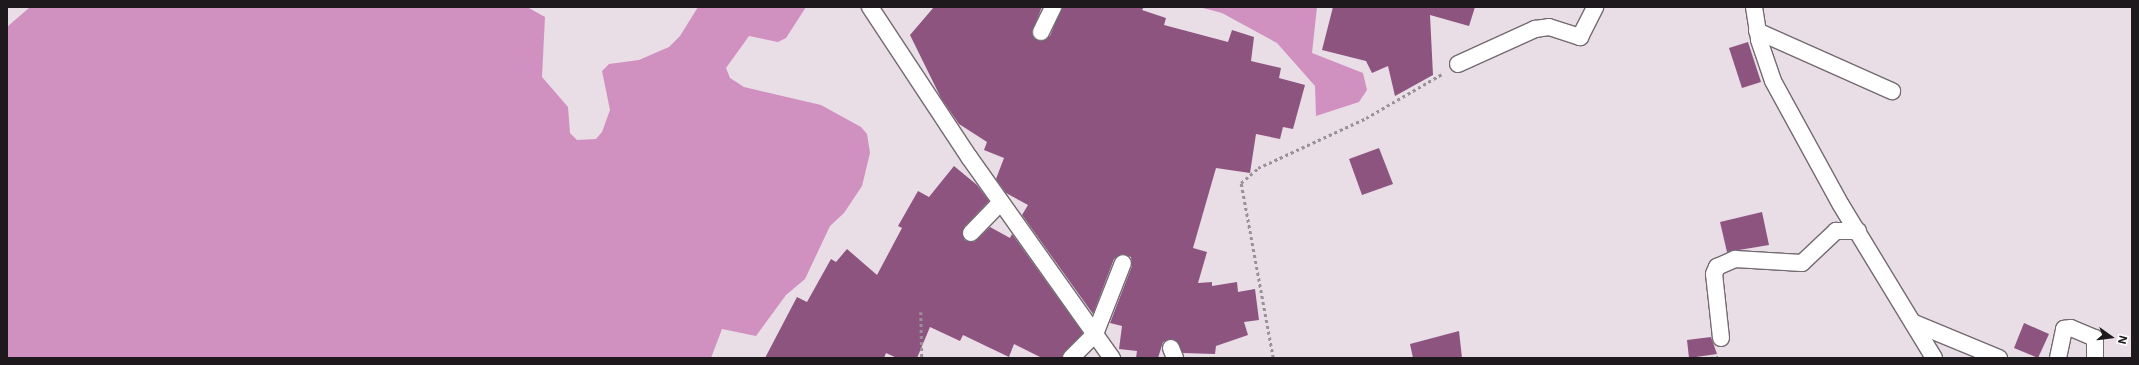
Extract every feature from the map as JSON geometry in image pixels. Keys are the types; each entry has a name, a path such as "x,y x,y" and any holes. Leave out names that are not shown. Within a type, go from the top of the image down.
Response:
{"street":[{"path":"870,7 1001,202 1112,358"},
{"path":"1041,32 1053,7"},
{"path":"1458,64 1535,29 1549,27 1580,37 1595,7"},
{"path":"1754,7 1757,31 1773,81 1858,231 1934,358"},
{"path":"1757,31 1892,90"},
{"path":"971,233 1001,202"},
{"path":"1721,338 1714,274 1717,267 1735,259 1802,263 1836,231 1858,231"},
{"path":"1071,358 1095,334 1123,263"},
{"path":"1914,323 1999,358"},
{"path":"2058,358 2064,329 2070,328 2095,338 2095,358"}],"path":[{"path":"1273,358 1241,184 1258,168 1366,118 1458,64"},
{"path":"921,312 922,358"}],"shaded area":[{"path":"30,7 527,7 545,17 542,77 568,107 570,133 577,140 596,139 602,132 610,110 602,71 609,64 639,60 669,47 680,36 698,7 806,7 786,38 778,42 749,36 726,68 730,78 744,87 821,105 861,127 867,134 870,153 862,186 844,213 830,226 805,279 786,295 756,336 722,329 711,358 7,358 7,27"},
{"path":"1199,7 1317,7 1312,53 1363,73 1367,90 1359,102 1316,116 1315,86 1277,43 1222,13"}],"building":[{"path":"934,7 1042,7 1032,32 1041,41 1050,36 1062,7 1144,7 1142,10 1166,18 1164,25 1228,42 1232,30 1254,37 1251,61 1281,68 1279,78 1305,85 1293,129 1283,127 1280,139 1256,134 1250,173 1216,168 1193,248 1207,252 1198,283 1212,282 1212,286 1237,282 1238,292 1255,289 1259,320 1244,322 1248,335 1216,346 1215,354 1183,353 1172,339 1163,342 1158,358 1136,358 1137,351 1119,349 1122,326 1110,323 1132,266 1131,257 1122,254 1114,259 1093,314 1022,215 1028,205 1006,193 996,179 1004,158 984,150 987,142 959,124 941,98 910,35"},
{"path":"1333,7 1475,7 1469,26 1430,15 1433,75 1395,96 1388,66 1372,73 1366,61 1322,50"},
{"path":"1748,42 1761,82 1742,88 1729,48"},
{"path":"1379,148 1393,184 1362,195 1349,159"},
{"path":"954,166 977,185 989,201 964,227 964,240 974,242 990,227 1010,238 1012,234 1083,333 1062,358 1042,358 1014,344 1009,357 963,335 960,341 930,327 917,358 897,358 886,353 884,358 765,358 797,297 807,302 831,259 836,262 847,249 877,275 902,228 898,226 918,191 929,197"},
{"path":"1762,212 1769,245 1727,252 1720,222"},
{"path":"2024,323 2049,334 2038,358 2014,348"},
{"path":"1459,331 1462,358 1413,358 1410,344"},
{"path":"1711,337 1717,354 1689,358 1687,340"}]}
